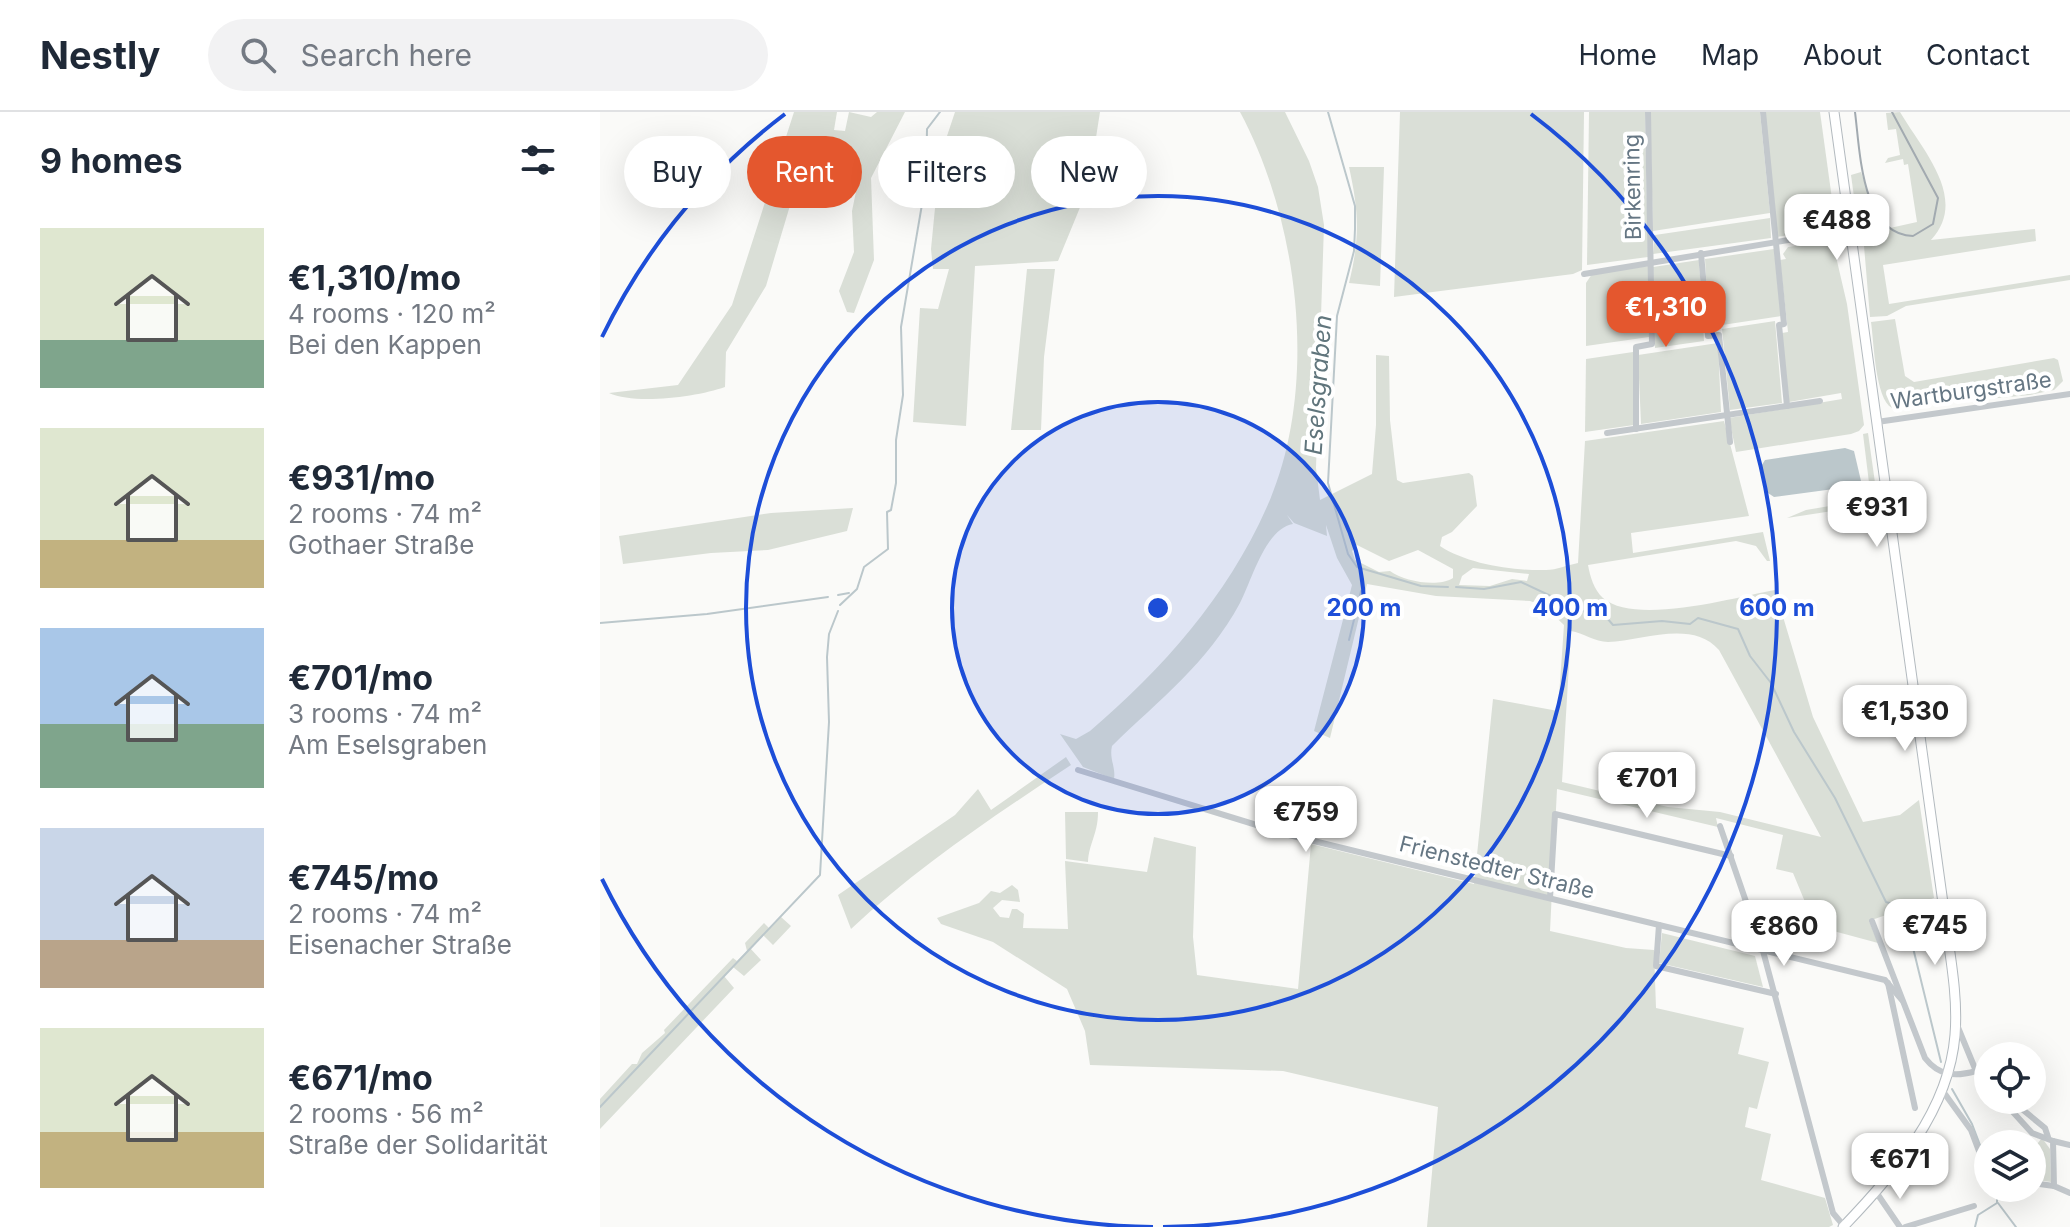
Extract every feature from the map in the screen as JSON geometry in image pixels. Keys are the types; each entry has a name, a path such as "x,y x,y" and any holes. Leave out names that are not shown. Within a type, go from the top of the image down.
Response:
{"main road":[{"path":"1834,112 1948,937 1956,1022 1948,1074 1923,1128 1876,1192 1843,1226"}],"street":[{"name":"Birkenring","path":"1636,429 1636,347 1652,344 1648,112"},
{"path":"1763,112 1787,406"},
{"path":"1584,274 1849,230"},
{"path":"1701,253 1708,336 1719,335 1730,442"},
{"name":"Wartburgstraße","path":"1877,422 2070,394"},
{"path":"1607,433 1820,401"},
{"name":"Frienstedter Straße","path":"1078,770 1289,835 1888,982"},
{"path":"1550,898 1555,814 1731,856"},
{"path":"1720,826 1776,994 1833,1213 1843,1226"},
{"path":"1872,921 1925,1058 1937,1070 1956,1077 1974,1072"},
{"path":"1659,925 1656,966 1776,994"},
{"path":"1888,982 1902,1000"},
{"path":"1888,982 1915,1108"},
{"path":"1956,1022 1974,1066"},
{"path":"1942,1090 1974,1138"},
{"path":"2015,1114 2032,1133 2070,1145"},
{"path":"2028,1114 2045,1128 2050,1139 2054,1186"},
{"path":"2046,1185 2070,1193"},
{"path":"1876,1192 1902,1227 1919,1225 1974,1206"}],"shaded area":[{"path":"794,112 837,112 834,130 845,131 849,112 871,117 877,112 905,112 893,136 878,136 878,164 871,178 874,260 854,313 847,312 839,291 854,252 853,208 862,208 862,136 786,136"},
{"path":"955,112 1100,112 1096,136 1031,136 1031,208 1080,208 1058,261 975,266 966,426 913,422 920,308 938,309 949,269 933,269 931,249 935,208 1015,208 1015,136 947,136"},
{"path":"1240,112 1285,112 1318,187 1324,225 1316,468 1320,500 1372,474 1376,355 1389,356 1390,420 1397,480 1403,483 1469,473 1473,476 1477,506 1452,532 1442,537 1440,546 1491,565 1546,570 1578,563 1585,441 1724,421 1749,516 1631,533 1633,553 1763,532 1770,561 1756,546 1736,541 1588,565 1593,583 1603,598 1618,606 1638,610 1686,607 1775,590 1813,717 1863,822 1900,815 1919,800 1934,898 1869,921 1878,943 1815,926 1793,873 1776,869 1783,835 1716,818 1718,827 1557,789 1550,931 1626,948 1654,950 1656,1008 1744,1028 1738,1054 1769,1062 1757,1109 1749,1107 1745,1127 1771,1134 1761,1180 1825,1198 1833,1225 1427,1227 1438,1107 1283,1071 1090,1065 1085,1031 1067,989 993,942 941,924 937,918 979,903 991,891 1000,893 1012,885 1018,890 1020,902 1002,900 993,908 1000,917 1009,918 1012,909 1017,909 1024,914 1023,928 1068,929 1065,861 1147,872 1154,837 1196,847 1193,937 1197,975 1298,989 1311,844 1474,884 1493,699 1558,711 1564,625 1544,606 1530,601 1436,596 1367,584 1330,738 1314,731 1352,585 1337,558 1326,525 1327,536 1294,523 1287,515 1293,524 1283,528 1267,545 1240,603 1213,644 1182,680 1112,746 1114,779 1083,767 1060,734 1076,739 1090,731 1144,681 1193,627 1215,598 1253,535 1269,502 1285,456 1294,407 1297,356 1295,304 1288,253 1260,156","holes":["1357,545 1389,561 1418,550 1453,569 1453,578 1430,583 1390,571 1379,572 1355,560 1352,551","1473,568 1529,574 1527,581 1512,579 1490,586 1459,585 1462,576","1571,631 1608,642 1666,634 1695,636 1719,650 1821,837 1720,812 1668,807 1562,782"]},
{"path":"1400,112 1584,112 1582,270 1573,274 1394,297"},
{"path":"1589,112 1645,112 1648,257 1587,265"},
{"path":"1650,112 1760,112 1770,213 1653,231"},
{"path":"1765,112 1820,112 1836,228 1777,237"},
{"path":"1900,112 1930,159 1944,192 1942,224 1931,240 2035,229 2036,241 1883,265 1889,304 2070,275 2070,280 1906,306 1887,316 1870,317 1863,234 1917,222 1908,164 1904,165 1903,159 1885,163 1888,158 1900,155 1896,129 1888,130 1886,113"},
{"path":"1349,167 1384,167 1380,286 1349,283 1357,225"},
{"path":"1861,172 1878,220 1863,223 1857,219 1851,175"},
{"path":"763,208 789,208 766,286 726,352 725,387 699,394 650,399 609,393 678,385 732,305"},
{"path":"1770,218 1771,238 1653,254 1655,235"},
{"path":"1819,243 1834,248 1847,304 1864,425 1851,434 1736,452 1729,418 1842,399 1841,393 1789,402 1782,333 1788,332 1780,260 1786,259 1783,254 1788,247"},
{"path":"1774,249 1781,316 1709,327 1705,259"},
{"path":"1699,260 1704,341 1655,348 1653,267"},
{"path":"1648,266 1649,337 1586,346 1586,283 1592,274"},
{"path":"1027,269 1055,269 1044,357 1041,430 1011,430"},
{"path":"1895,319 1905,376 1914,382 2054,358 2058,360 2063,381 2054,390 2030,395 1892,408 1886,403 1879,382 1871,322"},
{"path":"1775,321 1782,403 1730,410 1722,329"},
{"path":"1718,343 1721,412 1641,424 1638,355"},
{"path":"1633,352 1634,425 1585,432 1586,359"},
{"path":"1868,433 1878,504 1787,518 1806,510 1871,499 1863,434"},
{"path":"1845,448 1854,451 1861,481 1856,486 1774,497 1768,493 1760,468 1765,460"},
{"path":"853,508 847,531 768,550 711,553 623,564 619,536 771,513"},
{"path":"1066,757 1071,765 930,863 851,929 838,895 955,815 978,789 991,810"},
{"path":"1065,812 1098,812 1088,862 1066,859"},
{"path":"781,917 791,926 773,945 763,935 750,948 761,960 744,976 733,967 724,976 734,988 600,1129 600,1099 632,1064 637,1064 642,1053 665,1033 664,1030 733,958 737,961 747,951 745,943 764,923 769,928"},
{"path":"1662,933 1755,956 1763,987 1659,963"},
{"path":"2046,1144 2050,1149 2051,1182 2046,1181"}],"waterway":[{"path":"840,605 857,589 864,567 888,549 887,512 891,510 896,483 896,440 903,395 901,327 926,181 927,129 940,112"},
{"name":"Eselsgraben","path":"1328,112 1355,206 1354,251 1337,316 1328,483 1348,554 1357,567 1421,586 1448,587"},
{"name":"Eselsgraben","path":"1456,587 1484,589 1521,582 1587,613 1607,618 1613,625 1662,621 1690,624 1698,618 1738,629 1750,656 1771,683 1794,732 1835,798 1886,902 1903,907 1941,1062"},
{"path":"1349,640 1361,591"},
{"path":"838,595 849,593"},
{"path":"600,623 707,614 828,597"},
{"path":"600,1107 820,875 829,722 827,657 829,634 838,611"},
{"name":"Eselsgraben","path":"1952,1089 1974,1130"},
{"name":"Eselsgraben","path":"1975,1227 1978,1215 1997,1202"},
{"path":"1998,1203 2016,1227"}],"tram line":[{"path":"1855,112 1862,168 1873,206 1883,222 1896,232 1913,236 1933,224 1938,198 1892,112"}]}
